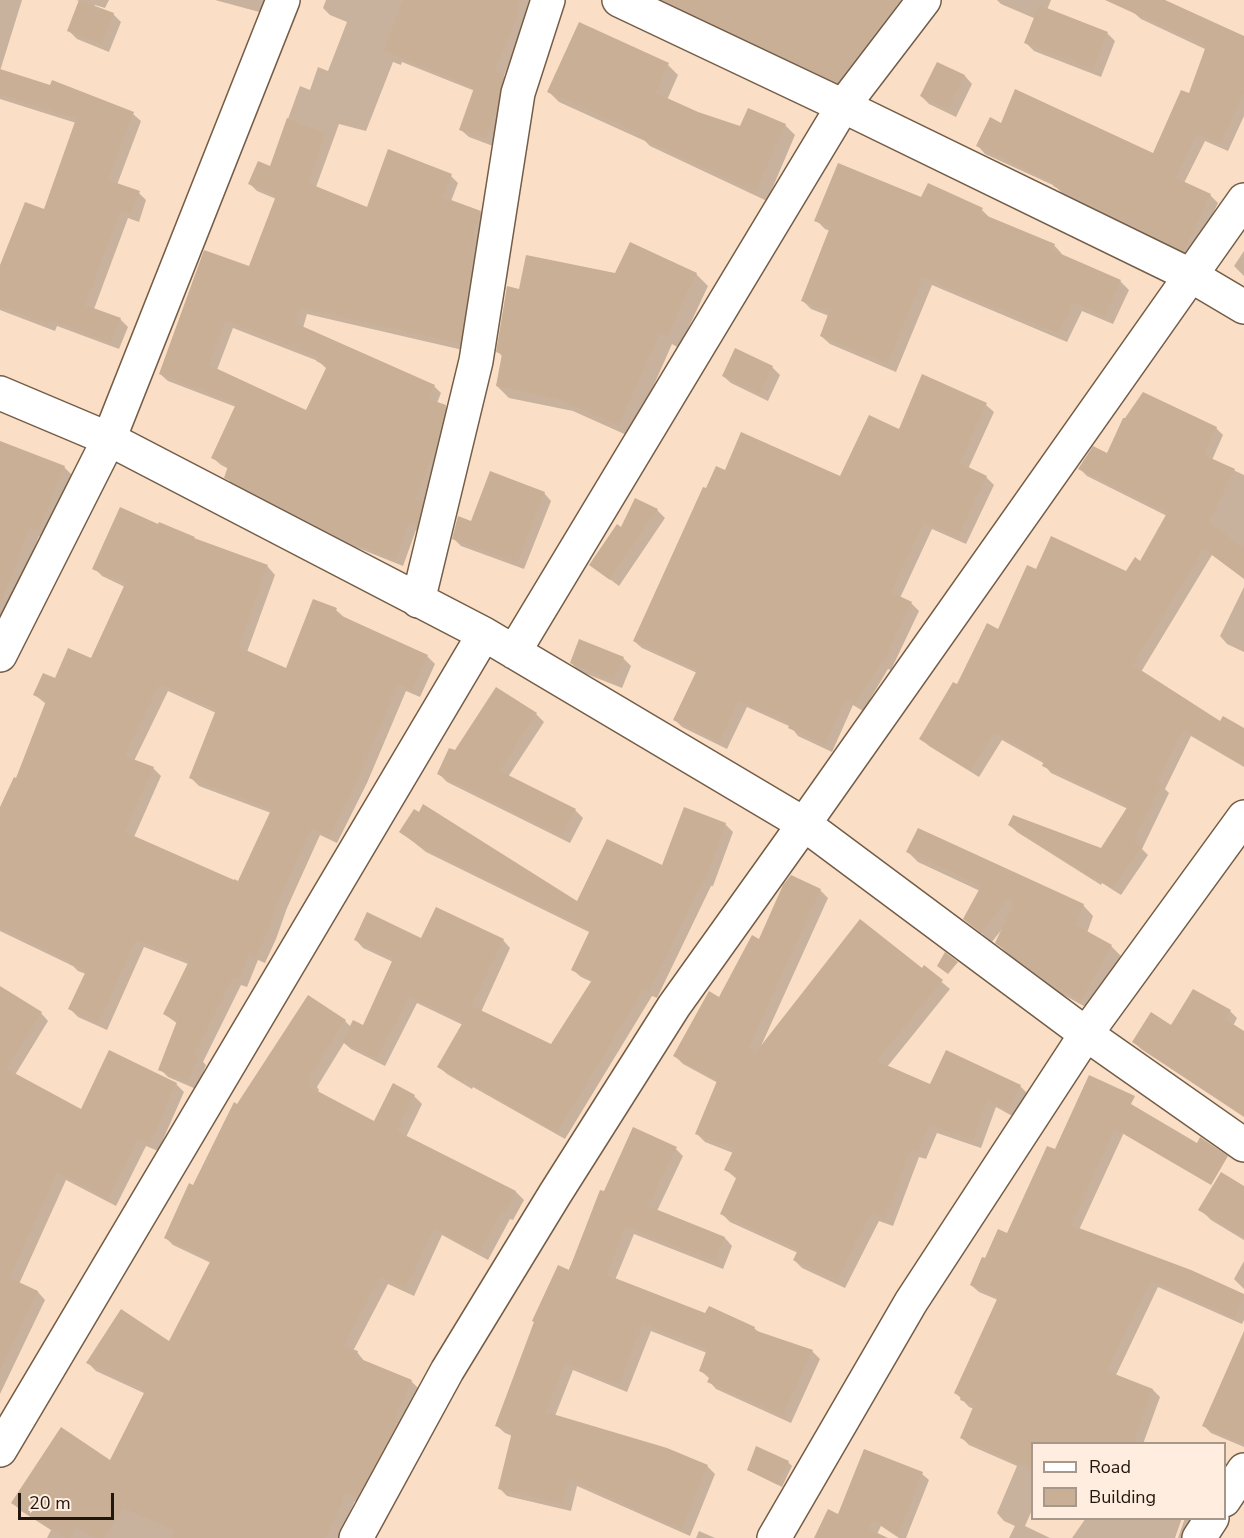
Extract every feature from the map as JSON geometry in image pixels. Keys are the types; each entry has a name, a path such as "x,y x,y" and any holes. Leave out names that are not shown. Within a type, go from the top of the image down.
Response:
{"street":[{"path":"0,655 109,439 283,0"},
{"path":"418,601 476,362 519,93 548,0"},
{"path":"619,0 1190,275 1244,307"},
{"path":"514,652 843,106 924,0"},
{"path":"356,1538 447,1371 674,1006 1244,200"},
{"path":"0,393 109,439 484,634 804,824 1086,1034 1244,1145"},
{"path":"0,1450 484,634"},
{"path":"774,1538 911,1302 1086,1034 1244,817"},
{"path":"1226,1497 1244,1470"},
{"path":"1199,1538 1211,1520"}],"building":[{"path":"79,0 114,13 102,45 67,31"},
{"path":"403,0 520,0 517,10 520,11 495,71 504,74 497,109 486,139 459,130 474,88 383,51"},
{"path":"663,0 900,0 837,83"},
{"path":"1105,0 1165,0 1244,36 1244,93 1220,145 1197,134 1176,178 1211,194 1184,251 1053,186 1054,183 976,146 990,117 1001,123 1015,89 1153,153 1181,90 1189,93 1206,46"},
{"path":"1039,5 1108,32 1093,70 1024,43"},
{"path":"579,22 669,63 656,93 698,112 740,126 748,108 786,124 756,192 638,137 640,134 547,92"},
{"path":"937,62 965,75 948,110 920,96"},
{"path":"0,69 50,85 52,80 134,112 108,180 140,191 131,215 121,211 85,305 121,318 111,343 50,320 48,324 0,307 0,265 25,202 44,209 76,119 0,95"},
{"path":"287,118 326,133 308,183 367,207 388,149 452,174 443,197 481,211 473,236 476,237 460,344 300,308 295,323 435,385 429,399 446,405 435,450 416,500 423,502 417,526 409,523 396,560 334,535 224,478 228,466 211,458 236,404 159,374 204,250 249,266 276,196 248,184 258,161 270,166","holes":["225,321 318,357 316,361 327,366 306,410 209,365"]},
{"path":"838,163 921,197 928,183 983,208 980,213 1055,244 1052,250 1121,280 1105,317 1074,303 1059,334 923,278 888,364 820,336 829,312 801,301 830,227 814,221"},
{"path":"630,242 697,273 667,337 660,333 619,426 559,400 496,386 502,354 496,352 507,286 519,289 526,255 615,273"},
{"path":"735,348 773,366 760,394 722,376"},
{"path":"922,374 987,403 960,463 987,476 958,538 925,522 891,592 912,602 883,664 881,663 855,705 846,699 825,745 788,728 790,724 739,701 720,742 673,720 697,670 633,641 703,487 706,488 716,466 725,470 741,432 840,476 869,415 899,429"},
{"path":"1143,392 1217,427 1204,455 1235,469 1210,522 1244,548 1244,578 1204,549 1133,665 1220,721 1223,716 1244,728 1244,765 1183,730 1158,781 1162,784 1134,842 1142,847 1113,889 1008,825 1013,815 1101,848 1128,806 1042,766 1044,761 994,733 971,771 919,739 953,682 957,684 987,623 998,629 1027,565 1036,569 1051,536 1126,571 1135,557 1140,561 1167,513 1078,469 1093,446 1107,453 1123,418"},
{"path":"0,441 65,466 39,531 30,528 2,601 0,601"},
{"path":"490,471 545,492 517,563 452,539 458,516 471,521"},
{"path":"635,498 658,509 610,580 589,565 617,524 621,527"},
{"path":"120,507 158,524 159,522 194,538 268,565 239,647 286,668 313,599 337,608 335,613 428,655 412,691 398,685 360,775 329,837 312,828 256,957 250,953 239,980 233,978 195,1055 199,1056 188,1082 158,1070 177,1021 163,1014 189,961 136,940 99,1023 68,1009 86,971 0,928 0,807 14,777 16,778 46,701 33,695 43,673 55,678 68,648 91,658 125,584 92,569","holes":["160,684 216,710 189,778 271,810 238,881 125,832 154,767 125,756"]},
{"path":"579,639 624,657 614,681 570,663"},
{"path":"496,687 537,713 500,771 576,809 562,836 437,774 449,748 455,750"},
{"path":"423,804 577,901 607,839 662,865 684,807 726,823 706,880 704,879 649,992 644,989 557,1133 465,1080 464,1082 437,1067 463,1022 409,997 377,1059 342,1042 353,1020 363,1025 393,959 354,940 367,912 421,938 436,907 504,939 472,1006 551,1044 592,980 571,970 590,930 417,845 399,832 414,809 419,812"},
{"path":"918,828 1084,904 1076,925 1112,945 1081,1001 1051,984 995,943 1013,904 1007,901 981,933 963,919 981,886 906,852"},
{"path":"791,875 821,889 749,1048 756,1052 860,919 922,968 924,965 943,980 877,1061 930,1084 946,1050 1021,1085 1008,1111 988,1100 973,1141 929,1126 918,1152 911,1150 885,1219 871,1214 837,1281 793,1260 798,1250 720,1214 737,1176 724,1170 734,1149 695,1134 717,1081 673,1056 709,991 719,997 752,935 759,939 783,885"},
{"path":"945,952 958,962 948,974 937,966"},
{"path":"0,986 42,1012 7,1069 81,1109 109,1050 177,1083 150,1145 138,1139 108,1199 57,1173 10,1278 38,1291 0,1371"},
{"path":"1193,989 1231,1010 1225,1019 1244,1031 1244,1116 1132,1042 1151,1012 1171,1025"},
{"path":"308,995 346,1020 309,1078 312,1080 308,1086 374,1121 393,1083 415,1095 397,1131 516,1191 505,1214 501,1212 480,1253 434,1229 406,1289 380,1277 344,1346 358,1351 356,1357 412,1380 395,1420 397,1421 393,1431 357,1498 347,1494 326,1538 171,1538 174,1531 123,1508 105,1538 94,1538 76,1528 70,1538 65,1538 11,1503 61,1427 110,1460 145,1391 86,1363 121,1309 169,1341 211,1260 164,1238 189,1183 193,1185 234,1102 237,1104"},
{"path":"1089,1075 1135,1096 1131,1104 1197,1143 1200,1137 1228,1156 1211,1185 1115,1129 1071,1225 1191,1270 1244,1294 1244,1297 1235,1318 1151,1281 1107,1371 1153,1389 1134,1442 1031,1442 1031,1470 960,1438 974,1405 960,1400 961,1397 954,1393 998,1297 970,1285 998,1229 1007,1233 1047,1146 1055,1149"},
{"path":"633,1127 677,1147 648,1206 725,1237 716,1262 626,1227 607,1275 705,1313 709,1306 755,1327 754,1330 813,1350 783,1416 707,1382 710,1376 699,1371 707,1349 643,1324 619,1385 565,1364 546,1412 667,1448 708,1465 682,1530 570,1480 563,1505 498,1489 512,1432 495,1426 534,1322 532,1321 558,1265 569,1270 600,1190 604,1191"},
{"path":"1221,1172 1244,1186 1244,1237 1198,1210"},
{"path":"1244,1331 1244,1445 1202,1426"},
{"path":"756,1446 789,1461 778,1485 747,1470"},
{"path":"864,1449 923,1472 898,1536 874,1520 869,1529 888,1538 814,1538 828,1509 838,1514"}]}
